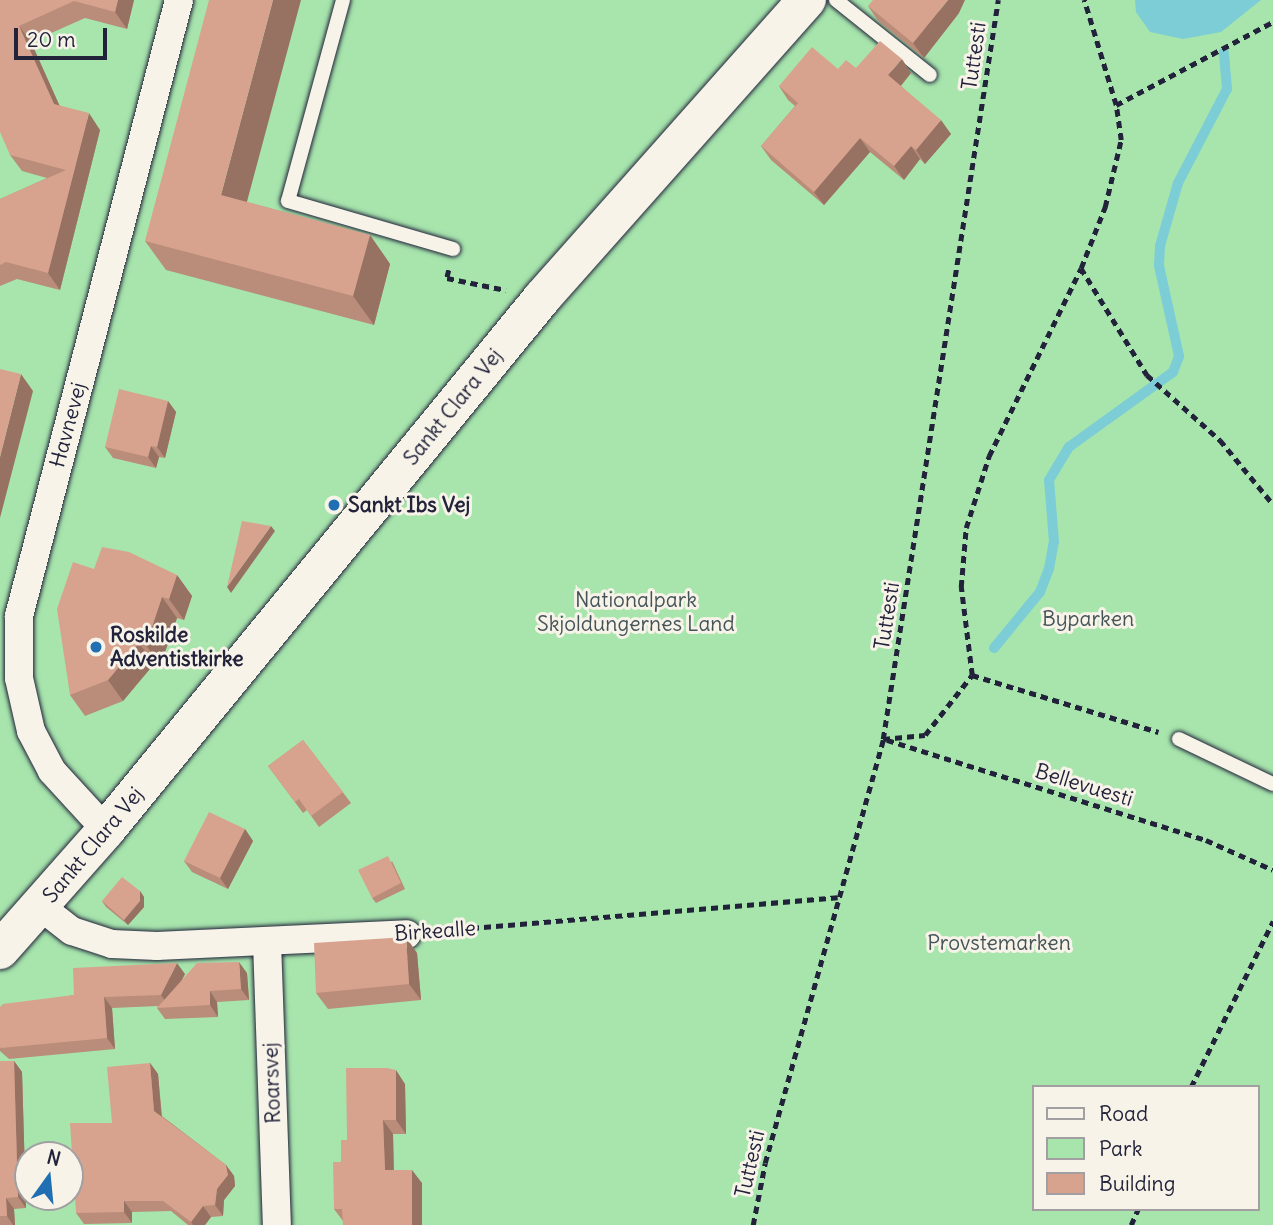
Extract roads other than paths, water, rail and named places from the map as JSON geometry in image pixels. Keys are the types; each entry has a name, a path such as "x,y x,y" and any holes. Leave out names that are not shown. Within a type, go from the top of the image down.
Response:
{"main road":[{"name":"Sankt Clara Vej","path":"0,950 41,907 106,830 542,298 807,0"}],"street":[{"name":"Havnevej","path":"106,830 52,771 31,731 19,678 19,616 179,0"},
{"name":"Birkealle","path":"41,907 72,930 112,944 267,942 407,934"},
{"name":"Roarsvej","path":"267,942 277,1225"}],"lane":[{"path":"343,0 288,201 453,248"},
{"path":"836,0 930,75"},
{"path":"1179,739 1273,784"}],"water":[{"path":"1135,0 1261,0 1221,32 1183,39 1150,32 1136,12"}],"waterway":[{"path":"994,648 1040,592 1049,569 1054,542 1049,480 1069,447 1173,372 1179,356 1159,266 1160,246 1178,183 1227,89 1224,52"}],"place":[{"name":"Sankt Ibs Vej","path":"334,505"},
{"name":"Roskilde Adventistkirke","path":"96,647"}],"park label":[{"name":"Nationalpark Skjoldungernes Land","path":"636,612"},
{"name":"Byparken","path":"1088,619"},
{"name":"Provstemarken","path":"999,943"}]}
